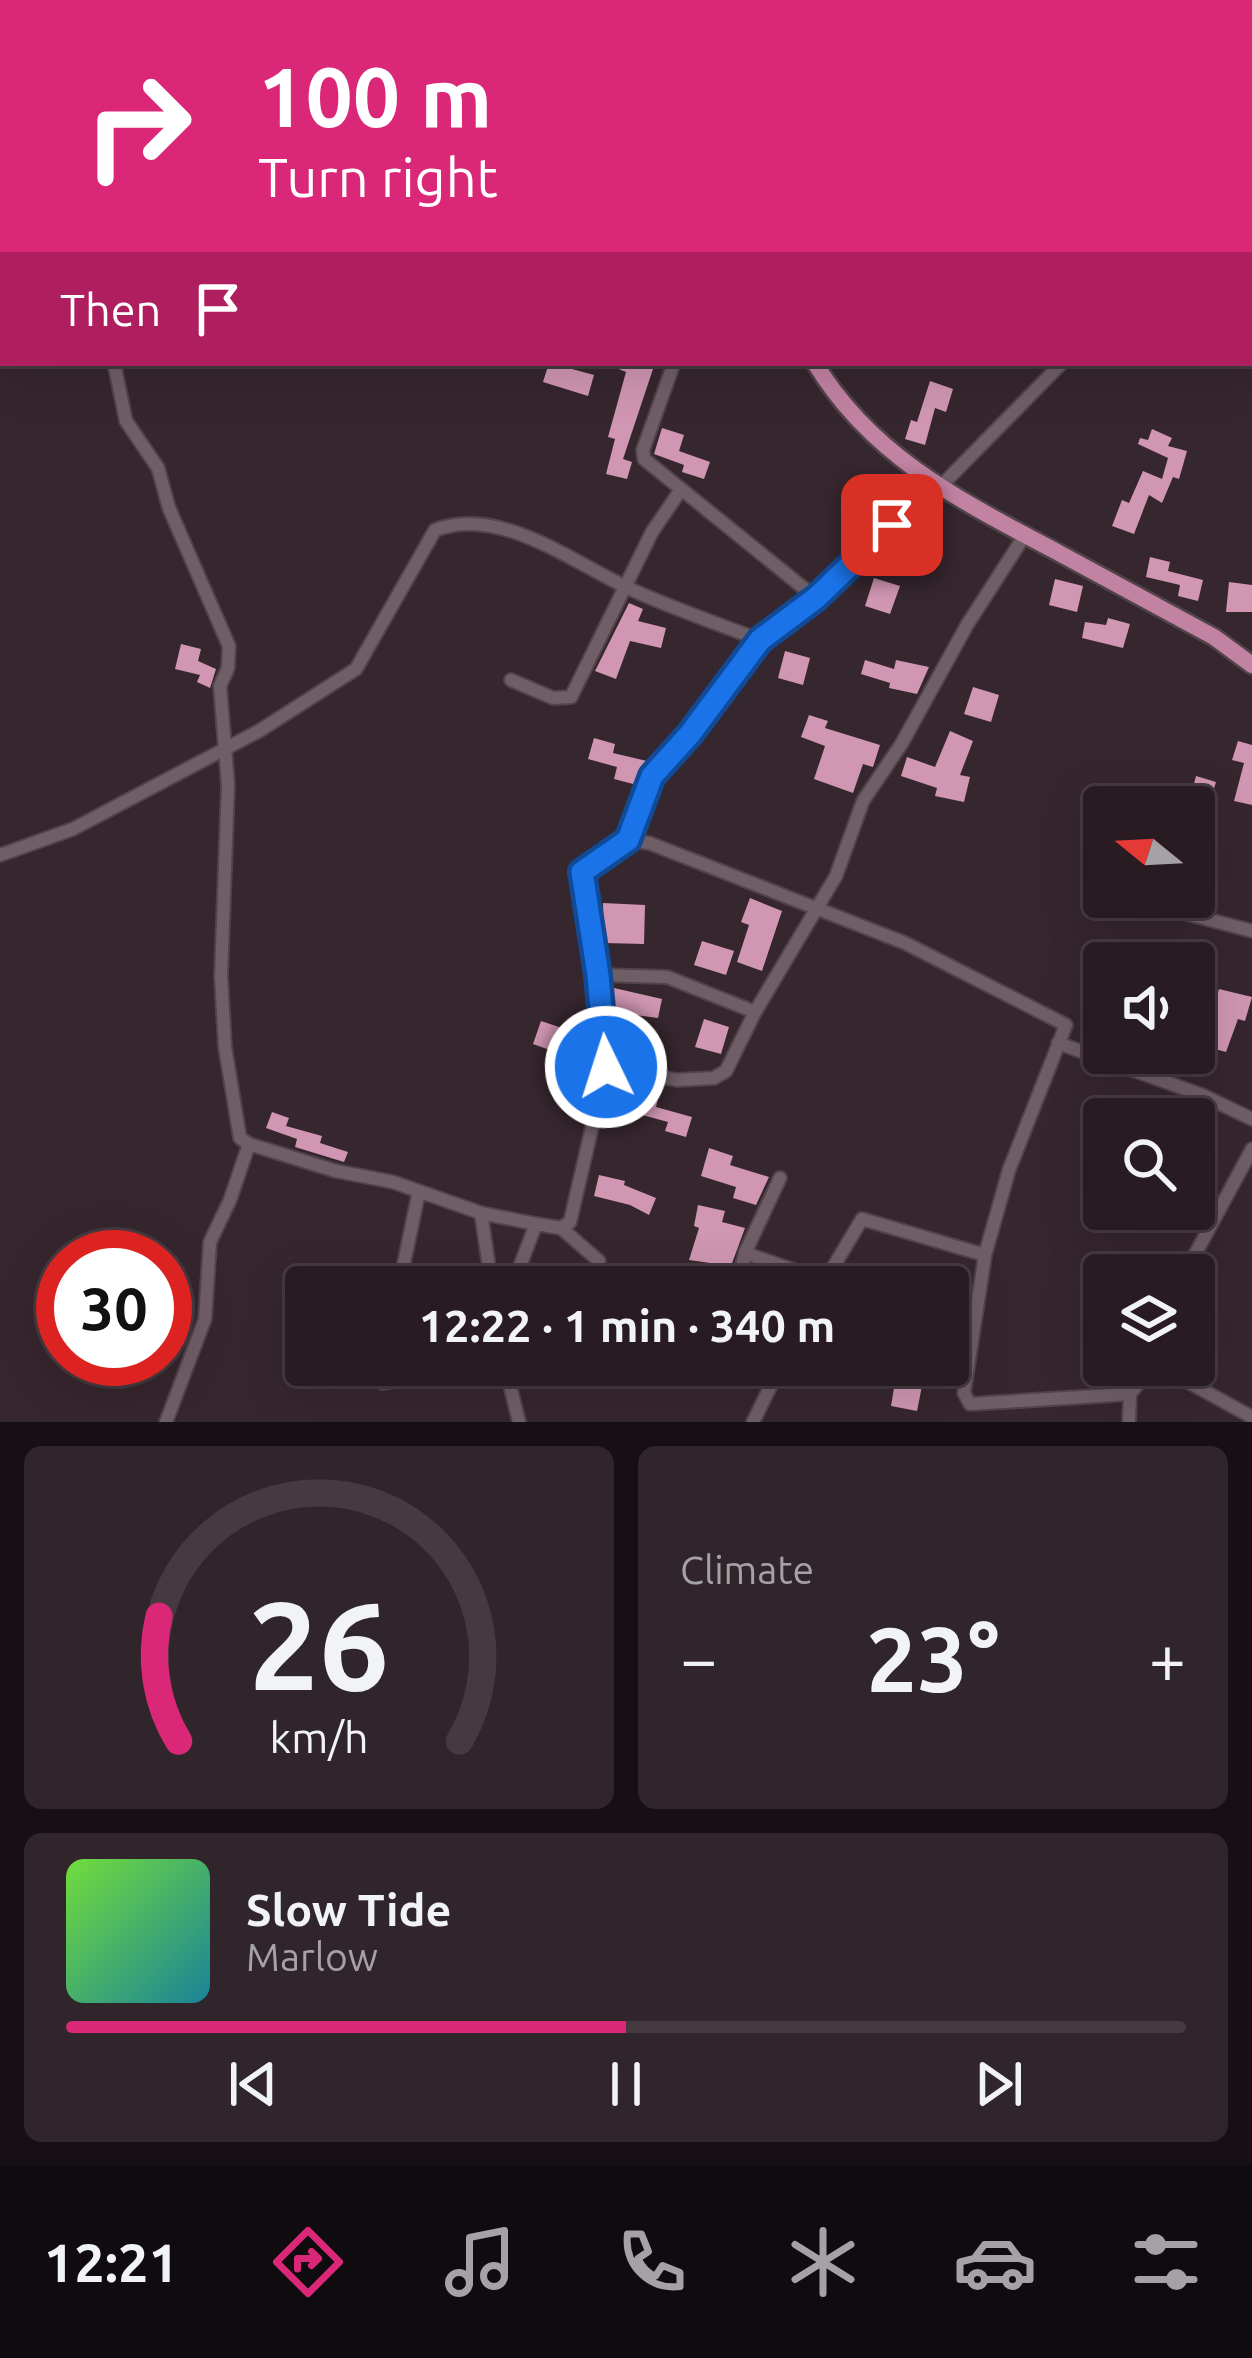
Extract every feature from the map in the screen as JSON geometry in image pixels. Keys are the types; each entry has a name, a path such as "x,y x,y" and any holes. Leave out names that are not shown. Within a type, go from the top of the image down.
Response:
{"main road":[{"path":"817,366 871,435 933,484 1214,638 1252,664"}],"street":[{"path":"115,366 126,421 158,468 169,508 230,646 220,686 228,808 221,976 225,1047 240,1138 336,1172 419,1190 481,1213 561,1228 599,1261"},
{"path":"673,366 643,450 644,459 816,598"},
{"path":"561,1228 570,1222 606,1067 582,872 628,840 652,776 690,734 760,640 816,598 1059,366"},
{"path":"511,680 553,698 572,697 652,532 680,491"},
{"path":"0,855 73,829 259,731 356,669 435,530 456,522 549,544 627,587 760,640"},
{"path":"606,1067 677,1080 714,1078 726,1071 755,1012 818,912 863,801 1025,535"},
{"path":"628,840 650,843 905,943 1066,1025 1009,1170 985,1255 964,1398 976,1406 1130,1394"},
{"path":"1203,918 1252,931"},
{"path":"598,975 667,977 755,1012"},
{"path":"1058,1043 1202,1095 1252,1119"},
{"path":"166,1422 205,1319 210,1242 249,1144"},
{"path":"1195,1254 1252,1149"},
{"path":"742,1266 780,1178"},
{"path":"403,1266 419,1190"},
{"path":"481,1213 489,1266"},
{"path":"834,1266 862,1219 985,1255"},
{"path":"520,1266 536,1224"},
{"path":"745,1253 778,1266"},
{"path":"510,1386 519,1422"},
{"path":"753,1422 771,1386"},
{"path":"1129,1422 1130,1394 1137,1386"},
{"path":"1193,1386 1252,1418"},
{"path":"976,1406 976,1422"}],"building":[{"path":"548,366 573,366 594,375 588,396 543,382"},
{"path":"611,366 654,366 623,459 632,462 627,479 606,474 615,439 608,437 626,372"},
{"path":"930,381 953,389 946,412 935,408 925,445 905,439 911,420 917,422"},
{"path":"662,428 684,435 679,451 710,462 704,479 654,454"},
{"path":"1152,429 1172,438 1168,446 1187,451 1179,479 1173,477 1162,503 1149,495 1134,534 1112,526 1122,500 1129,503 1143,471 1162,479 1168,458 1138,444 1140,438 1148,440"},
{"path":"1150,557 1170,562 1168,571 1203,580 1198,601 1178,596 1180,585 1146,577"},
{"path":"874,578 900,586 890,614 865,606"},
{"path":"1055,579 1083,586 1077,612 1049,605"},
{"path":"1229,582 1252,585 1252,612 1226,612"},
{"path":"629,603 643,609 638,621 666,628 661,648 630,641 616,679 595,671"},
{"path":"1108,618 1130,624 1123,648 1082,638 1085,622 1106,625"},
{"path":"181,644 201,649 198,661 216,669 210,688 197,682 200,675 175,669"},
{"path":"785,651 810,658 803,685 778,678"},
{"path":"865,660 894,669 896,660 929,667 917,694 889,688 890,683 861,674"},
{"path":"973,687 999,695 991,722 964,714"},
{"path":"809,715 828,721 825,728 880,745 873,767 863,764 853,793 814,779 825,746 801,737"},
{"path":"950,731 973,741 960,775 970,777 964,802 935,796 937,788 901,776 907,757 935,767"},
{"path":"594,738 615,744 613,753 647,761 637,785 614,779 617,767 588,759"},
{"path":"1238,741 1252,745 1252,805 1234,801 1244,763 1232,760"},
{"path":"1196,776 1216,782 1215,786 1193,786"},
{"path":"750,898 782,911 762,971 737,962 749,925 741,922"},
{"path":"603,903 645,905 644,944 604,943"},
{"path":"702,941 734,951 726,975 694,965"},
{"path":"614,988 662,999 658,1018 612,1012"},
{"path":"1219,989 1252,997 1245,1021 1238,1019 1226,1052 1215,1049"},
{"path":"577,1017 591,1020 586,1059 595,1060 587,1099 575,1096 579,1082 568,1080 572,1058 533,1044 541,1021 574,1032"},
{"path":"704,1019 729,1027 721,1054 695,1047"},
{"path":"641,1089 659,1094 656,1107 692,1117 686,1137 665,1131 668,1122 635,1113"},
{"path":"272,1112 289,1118 286,1126 322,1136 320,1143 348,1152 344,1162 295,1147 297,1139 266,1128"},
{"path":"709,1148 733,1156 730,1165 769,1177 756,1205 733,1198 736,1187 701,1176"},
{"path":"599,1175 625,1181 624,1185 656,1198 649,1215 594,1196"},
{"path":"698,1205 725,1211 722,1222 745,1228 731,1266 689,1260 699,1228 694,1226"},
{"path":"894,1386 922,1386 917,1411 891,1406"}],"route":[{"path":"606,1067 582,872 628,840 652,776 690,734 760,640 816,598 892,525"}]}
